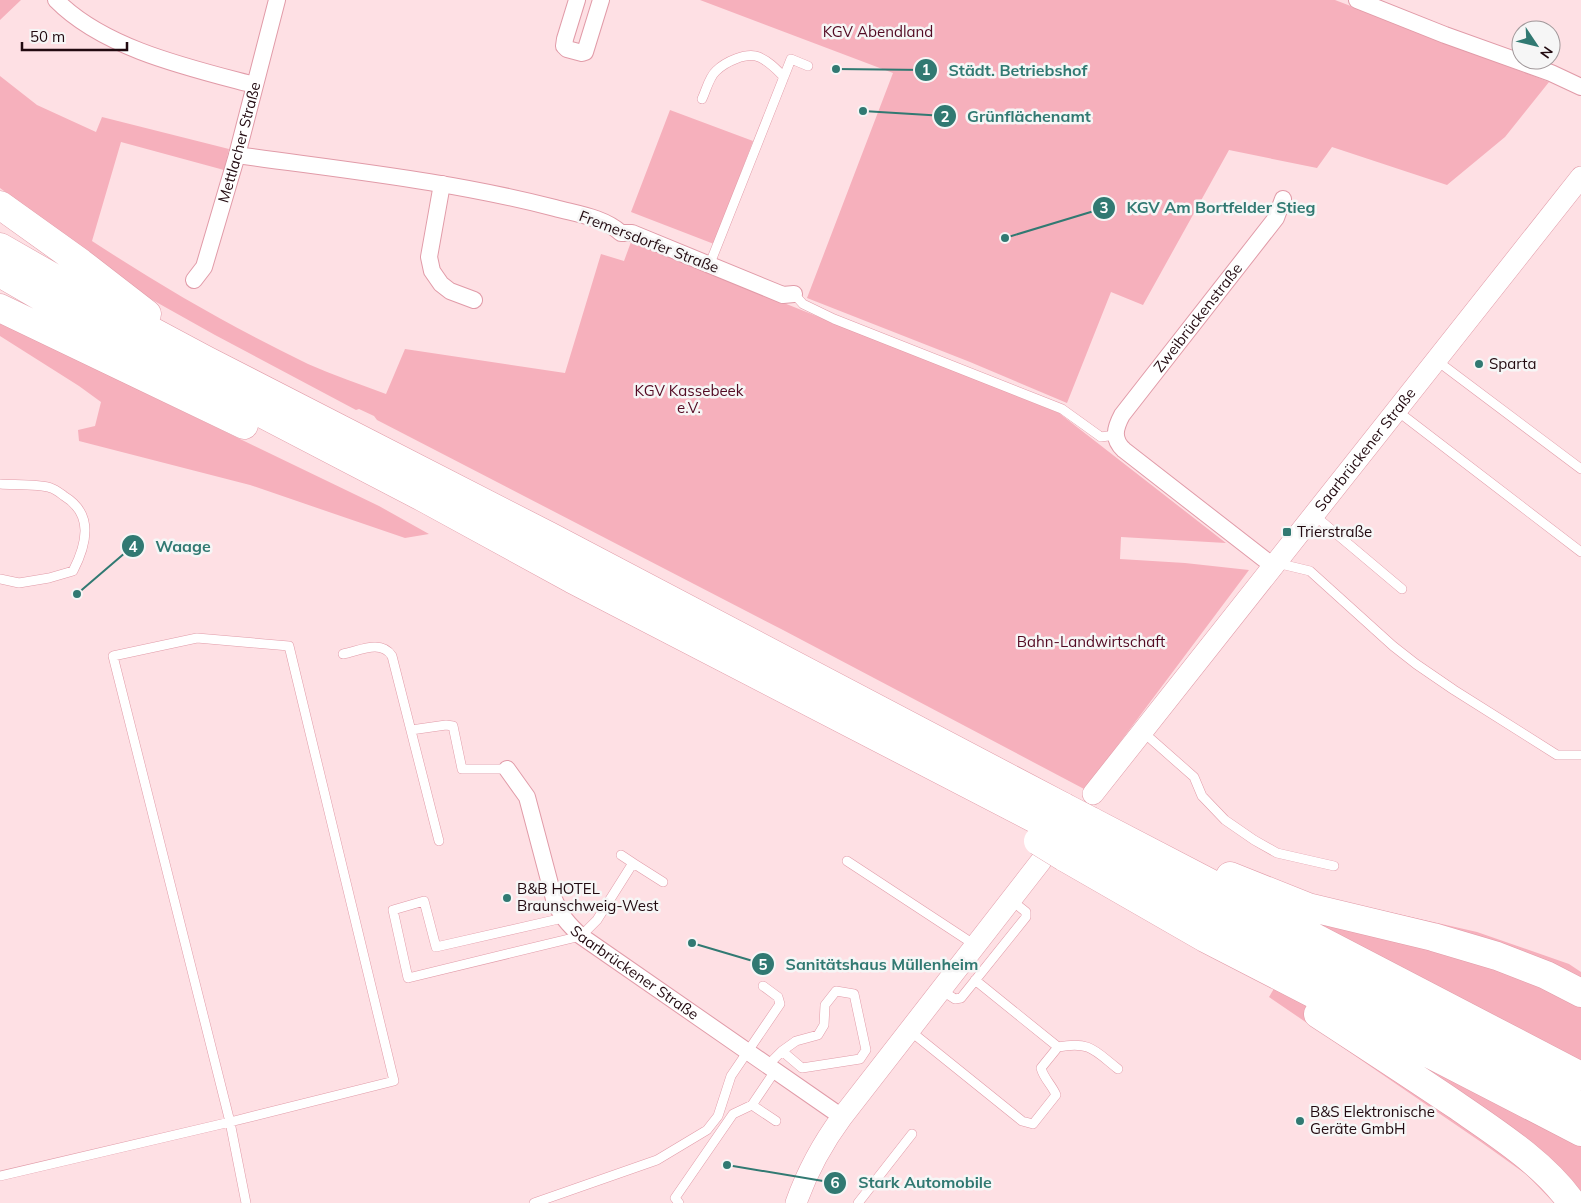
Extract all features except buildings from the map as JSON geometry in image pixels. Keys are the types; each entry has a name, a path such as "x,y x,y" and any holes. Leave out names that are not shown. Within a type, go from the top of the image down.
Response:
{"highway":[{"path":"0,205 81,263 206,360"},
{"path":"0,247 77,291 206,360 621,573 1061,836 1205,938 1519,1149 1548,1176 1572,1203"},
{"path":"0,273 67,312 424,498 1061,836 1581,1106"},
{"path":"0,308 153,383 402,499 468,523"},
{"path":"1061,836 1308,907 1433,937 1489,954 1546,975 1581,994"},
{"path":"1061,836 1581,1076"},
{"path":"1205,938 1581,1132"}],"street":[{"path":"56,0 85,23 120,42 180,66 254,85"},
{"name":"Mettlacher Straße","path":"194,280 204,268 237,155 277,0"},
{"path":"577,0 564,46 567,49 582,53 585,52 601,0"},
{"path":"1356,0 1445,35 1551,73 1581,88"},
{"name":"Fremersdorfer Straße","path":"237,155 442,184 509,196 612,225 621,233 632,233 783,295 794,294"},
{"name":"Saarbrückener Straße","path":"1093,794 1581,177"},
{"path":"442,184 429,257 432,271 441,284 474,300"},
{"name":"Zweibrückenstraße","path":"1115,435 1122,415 1276,218 1283,199"},
{"path":"1115,435 1117,442 1124,450 1275,562"},
{"name":"Saarbrückener Straße","path":"507,769 527,797 550,887 559,913 563,918 581,936 842,1117"},
{"path":"796,1203 816,1155 842,1117 1061,836"}],"lane":[{"path":"702,99 715,72 728,63 741,58 757,56 772,64 784,77"},
{"path":"710,266 791,59 808,66"},
{"path":"794,294 803,304 834,319 1062,409 1101,437 1115,435"},
{"path":"1436,360 1581,469"},
{"path":"1396,410 1581,552"},
{"path":"0,484 51,488 72,500 84,515 85,537 81,556 73,571 19,583 0,579"},
{"path":"1313,514 1351,548 1402,588"},
{"path":"1275,562 1310,570 1393,646 1416,664 1557,755 1581,755"},
{"path":"0,1176 230,1122 394,1081 289,646 197,638 114,656 230,1122 246,1203"},
{"path":"343,654 379,646 390,653 439,841"},
{"path":"411,730 446,724 454,726 462,769 507,769"},
{"path":"1142,731 1194,777 1202,796 1225,820 1277,853 1334,866"},
{"path":"621,855 663,882"},
{"path":"847,860 976,945"},
{"path":"563,918 436,947 424,902 393,910 408,978 581,936 597,920 633,863"},
{"path":"940,990 956,1000 961,998 1026,917 1026,912 1011,900"},
{"path":"975,980 1058,1047"},
{"path":"534,1203 657,1160 707,1130 718,1116 731,1076 780,1004 778,997 763,986"},
{"path":"679,1203 675,1198 733,1114 752,1105 782,1051 796,1041 818,1034 824,1025 825,1005 836,991 854,994 866,1050 860,1059 802,1068 782,1051"},
{"path":"909,1030 1022,1122 1029,1124 1033,1124 1056,1095 1044,1077 1041,1068 1058,1047 1075,1044 1089,1046 1118,1069"},
{"path":"752,1105 776,1121"},
{"path":"858,1203 912,1134"}],"green space":[{"path":"0,0 21,0 0,20"},
{"name":"KGV Abendland","path":"700,0 1335,0 1511,67 1511,70 1518,70 1549,82 1505,137 1447,185 1332,147 1317,168 1229,150 1143,305 1111,292 1067,403 970,362 807,298 893,73"},
{"path":"0,76 37,105 96,132 102,117 229,149 224,170 121,142 92,241 225,321 327,372 386,394 405,349 565,373 601,254 624,261 631,242 1059,413 1226,543 1121,537 1120,559 1185,563 1249,570 1086,790 783,630 377,420 374,416 359,409 356,410 140,293 0,188"},
{"path":"670,110 753,141 714,244 631,212"},
{"path":"0,319 149,395 379,506 429,534 405,538 250,485 79,441 78,430 95,426 101,402 0,336"},
{"path":"1328,898 1477,932 1569,964 1581,972 1581,1203 1554,1203 1527,1175 1269,997"}],"place":[{"name":"Städt. Betriebshof","path":"836,69"},
{"name":"Grünflächenamt","path":"863,111"},
{"name":"KGV Am Bortfelder Stieg","path":"1005,238"},
{"name":"Sparta","path":"1479,364"},
{"name":"Trierstraße","path":"1287,532"},
{"name":"Waage","path":"77,594"},
{"name":"B&B HOTEL Braunschweig-West","path":"507,898"},
{"name":"Sanitätshaus Müllenheim","path":"692,943"},
{"name":"B&S Elektronische Geräte GmbH","path":"1300,1121"},
{"name":"Stark Automobile","path":"727,1165"}],"park label":[{"name":"KGV Kassebeek e.V.","path":"689,400"},
{"name":"Bahn-Landwirtschaft","path":"1091,642"}]}
